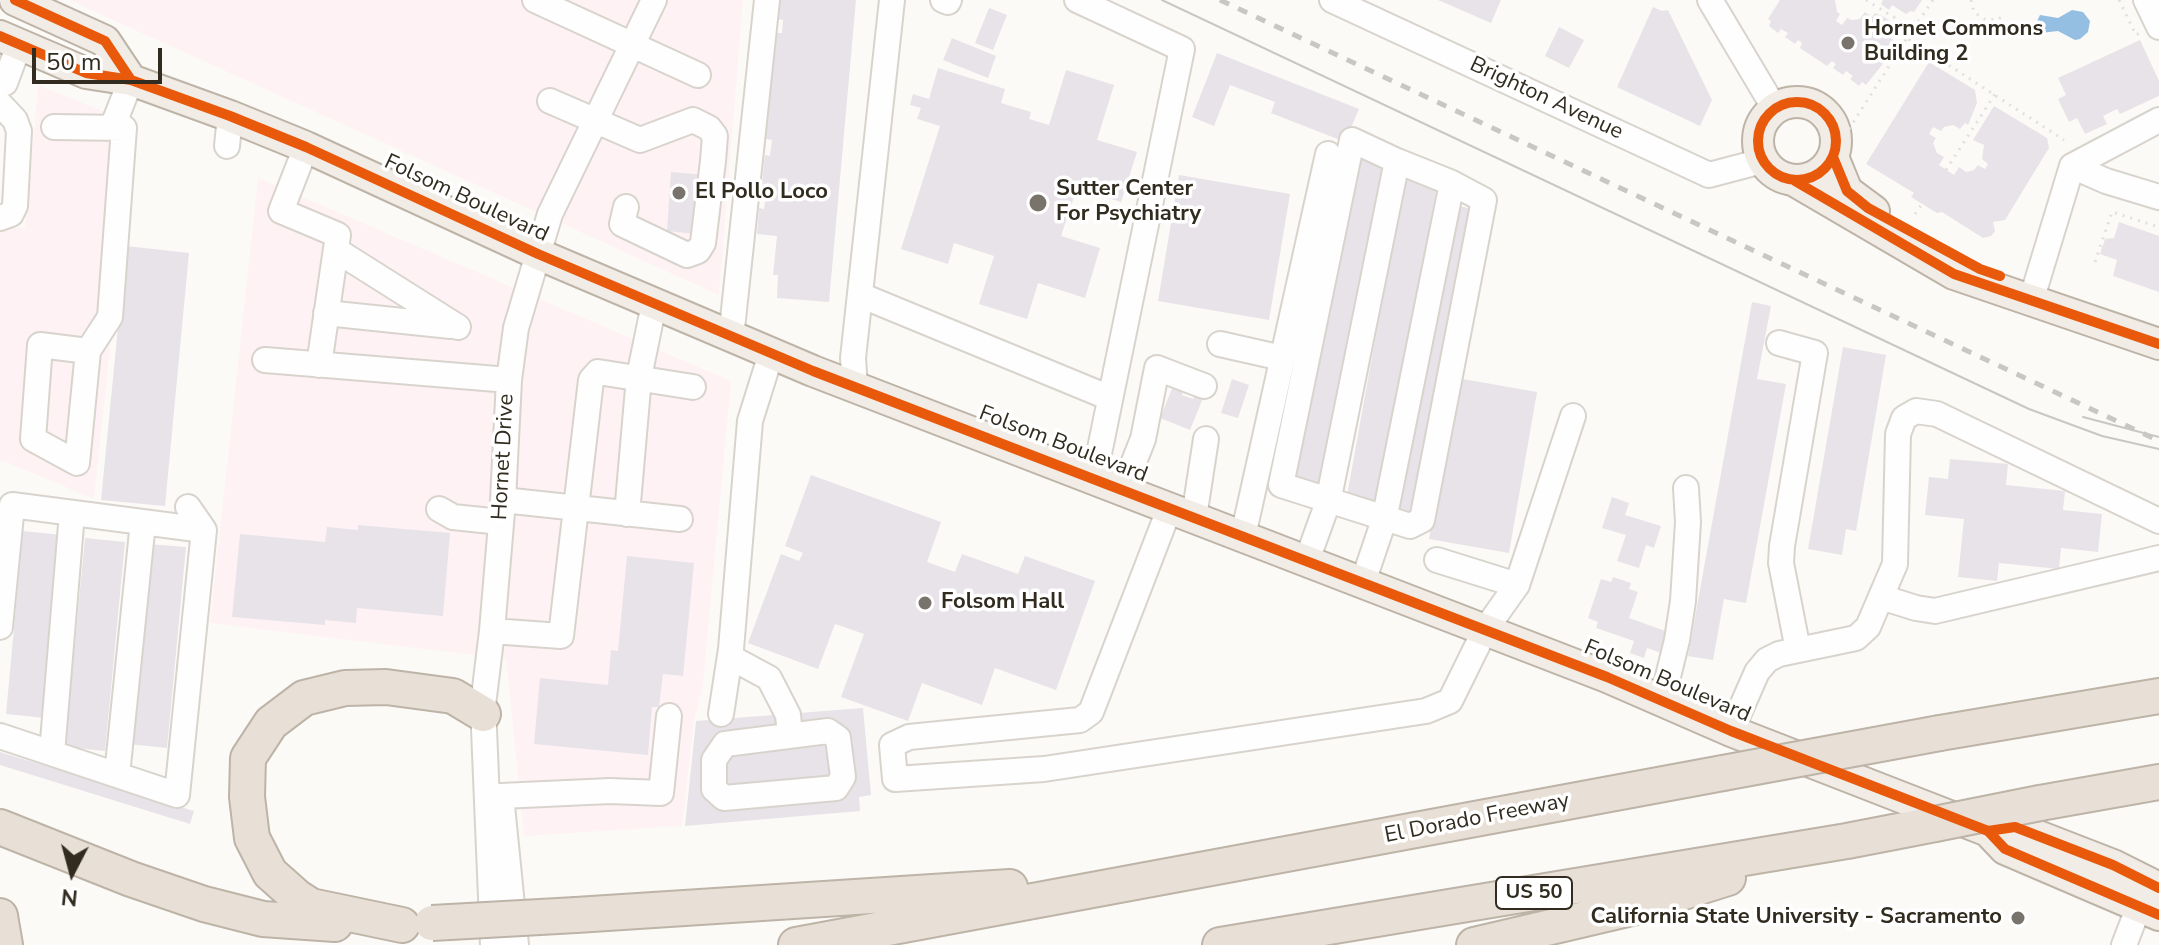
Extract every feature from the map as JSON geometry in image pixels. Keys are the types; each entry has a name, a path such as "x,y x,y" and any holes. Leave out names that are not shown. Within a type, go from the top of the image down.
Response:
{"highway":[{"path":"417,924 311,906 270,873 252,838 247,797 248,758 271,723 304,698 345,688 386,687 453,696 483,714"},
{"name":"El Dorado Freeway","path":"796,945 1940,733 2159,696"},
{"name":"US 50","path":"1220,945 1847,841 2159,782"},
{"path":"0,827 204,904 248,915 315,924 417,924 1166,876"},
{"path":"1474,945 1636,907 1847,841"},
{"path":"0,916 5,945"}],"main road":[{"path":"33,4 105,41 131,80"},
{"name":"Folsom Boulevard","path":"10,41 86,73 131,80 306,147 538,254 855,388 1307,560 1988,831 2015,827 2113,865 2151,898"},
{"path":"1795,181 1819,174 1833,157 1837,141 1834,128 1819,108 1794,102 1775,109 1762,123 1758,135 1762,161 1782,178 1795,181 1954,274 2159,331"},
{"path":"1833,157 1847,191 1868,208 2033,295 2159,344"}],"street":[{"path":"535,0 698,75"},
{"name":"Hornet Drive","path":"493,945 483,714 502,511 509,380 518,314 550,214 654,0"},
{"path":"731,338 767,0"},
{"path":"855,388 853,358 892,0"},
{"path":"1077,0 1182,49 1094,478"},
{"name":"Brighton Avenue","path":"1332,0 1709,175 1762,161"},
{"path":"1710,0 1775,109"},
{"path":"2146,0 2159,27"},
{"path":"0,218 11,214 15,206 19,131 1,92 10,41"},
{"path":"112,128 131,80"},
{"path":"550,101 640,140 693,120 709,128 715,136 703,243 698,251 687,255 622,224 626,207"},
{"path":"227,146 230,116"},
{"path":"2033,295 2072,166 2159,120"},
{"path":"54,127 124,128 110,317 88,351 77,463 33,439 40,345 88,351"},
{"path":"1352,140 1452,183 1484,200 1422,520 1410,526 1384,520 1281,485 1352,140"},
{"path":"306,147 281,211 338,235 319,365"},
{"path":"1243,536 1328,154"},
{"path":"1307,560 1328,502 1397,161"},
{"path":"2072,166 2106,181 2159,197"},
{"path":"1363,582 1384,520 1452,183"},
{"path":"326,313 458,327 336,250"},
{"path":"860,295 1110,398"},
{"path":"627,514 639,377 654,304"},
{"path":"1779,343 1815,353 1781,563 1798,650"},
{"path":"1220,344 1282,358"},
{"path":"721,714 730,657 750,421 771,354"},
{"path":"265,360 509,380"},
{"path":"1123,489 1143,439 1157,368 1204,386"},
{"path":"492,631 561,636 591,380 598,372 693,387"},
{"name":"Folsom Boulevard","path":"1731,731 1757,672 1767,660 1779,654 1856,638 1868,627 1895,564 1898,434 1904,418 1916,411 1937,414 2159,521"},
{"path":"1206,439 1182,512 1091,712 1080,720 909,737 892,745 895,779 1044,769 1426,711 1450,701 1485,630 1517,585 1573,416"},
{"path":"1662,701 1683,601 1688,522 1686,488"},
{"path":"0,627 12,505 204,530"},
{"path":"0,736 177,795 204,530 188,507"},
{"path":"439,509 453,517 502,511 576,508 680,519"},
{"path":"52,753 72,513"},
{"path":"117,775 143,522"},
{"path":"1881,597 1935,611 2159,558"},
{"path":"1437,560 1517,585"},
{"path":"730,657 769,678 788,715 790,735"},
{"name":"Hornet Drive","path":"489,664 516,945"},
{"path":"501,796 610,791 661,793 669,716"},
{"path":"828,731 838,738 843,777 836,788 724,798 714,789 714,760 725,744 790,735 828,731"},
{"path":"2124,945 2151,898"}],"path":[{"path":"1866,0 1913,29"},
{"path":"1849,129 1933,0"},
{"path":"1971,0 1974,12 1984,19 1996,20 2004,16"},
{"path":"1907,38 2064,140"},
{"path":"1946,170 1995,94"},
{"path":"1915,214 1922,204"},
{"path":"2095,262 2112,212 2159,227"}],"shaded area":[{"path":"69,0 743,0 719,295"},
{"path":"38,85 134,124 94,499 1,460 0,467 0,226 25,228"},
{"path":"258,178 731,381 703,684 694,721 682,826 524,836 506,659 210,623"}],"water":[{"path":"2072,10 2083,12 2090,21 2088,32 2080,39 2075,40 2058,31 2041,33 2034,27 2040,15 2058,18"}],"building":[{"path":"779,0 856,0 829,302 777,298 778,275 773,275 777,236 757,234 759,208 764,209 766,195 761,194 765,155 770,156 772,140 766,139 776,33 782,33 783,20 777,19"},
{"path":"1438,0 1501,0 1491,23"},
{"name":"Hornet Commons Building 2","path":"1780,0 1835,0 1840,14 1836,21 1842,25 1847,18 1860,19 1865,12 1872,17 1875,13 1884,17 1901,28 1891,38 1895,41 1884,58 1886,60 1866,85 1862,82 1859,86 1846,71 1843,75 1833,68 1836,64 1832,61 1827,66 1800,48 1802,43 1798,40 1795,44 1785,37 1788,33 1781,29 1778,33 1769,26 1771,21 1768,19"},
{"name":"Hornet Commons Building 2","path":"1883,0 1922,0 1914,12 1906,14 1892,5 1889,10 1881,4"},
{"path":"1653,7 1668,10 1712,100 1700,126 1617,87"},
{"path":"989,8 1007,15 993,50 975,43"},
{"path":"1559,27 1584,40 1569,68 1545,56"},
{"path":"952,38 996,56 988,78 943,60"},
{"path":"2140,40 2159,81 2159,96 2120,114 2117,109 2103,116 2107,124 2085,134 2077,118 2069,122 2058,99 2066,95 2058,78"},
{"path":"1217,53 1359,109 1345,142 1271,113 1275,102 1230,85 1214,126 1192,117"},
{"path":"1929,62 1975,90 1977,103 1968,125 1965,123 1960,129 1953,125 1944,127 1941,131 1933,127 1929,134 1936,138 1933,143 1937,153 1944,157 1939,165 1954,175 1959,167 1966,172 1978,165 1985,169 1988,164 1982,159 1984,145 1973,140 1994,106 2047,138 2049,148 2005,220 1993,222 1995,231 1991,236 1983,238 1942,212 1937,213 1911,197 1914,193 1866,164"},
{"path":"938,68 1005,89 1001,103 1031,112 1029,119 1049,125 1066,70 1114,85 1097,140 1137,152 1121,202 1077,188 1061,236 1100,248 1085,298 1038,283 1027,319 979,304 994,256 954,243 948,264 901,249 940,126 917,119 921,108 910,105 913,94 929,99"},
{"path":"1350,158 1383,163 1327,485 1295,480"},
{"path":"671,172 706,175 696,234 667,231"},
{"path":"1179,175 1290,194 1269,320 1158,301"},
{"path":"1404,179 1437,185 1378,507 1346,501"},
{"path":"1458,206 1474,209 1416,514 1399,511"},
{"path":"2119,222 2159,236 2159,292 2113,276 2117,260 2100,254 2105,239 2114,238"},
{"path":"126,246 189,253 165,506 101,500"},
{"path":"1752,302 1771,306 1757,379 1786,384 1746,603 1724,599 1713,660 1688,656"},
{"path":"1843,347 1886,355 1856,531 1846,529 1842,555 1808,549"},
{"path":"1457,378 1537,392 1509,553 1429,539"},
{"path":"1232,379 1249,385 1238,418 1221,413"},
{"path":"1174,384 1185,388 1182,395 1193,399 1195,395 1203,398 1190,430 1160,418"},
{"path":"1950,459 2008,464 2006,485 2065,491 2063,510 2102,514 2098,552 2061,548 2059,569 1999,563 1997,581 1958,577 1964,519 1925,515 1929,477 1948,479"},
{"name":"Folsom Hall","path":"811,475 941,522 927,562 955,572 962,554 1018,574 1025,556 1095,581 1056,690 995,668 982,705 922,683 908,721 841,697 864,634 835,624 818,669 748,643 781,554 799,561 803,553 785,546"},
{"path":"1612,497 1629,503 1625,515 1661,526 1654,548 1646,545 1639,568 1617,561 1626,535 1602,528"},
{"path":"358,525 450,533 443,616 357,608 356,623 325,620 325,625 232,617 240,534 325,542 327,527 358,530"},
{"path":"23,531 62,535 45,718 6,714"},
{"path":"85,538 125,542 105,751 65,747"},
{"path":"147,544 186,547 167,748 128,744"},
{"path":"627,556 694,563 683,676 663,674 659,707 652,707 648,755 534,744 540,678 608,685 611,650 618,651"},
{"path":"1613,577 1631,583 1629,589 1638,592 1629,618 1671,633 1664,654 1647,648 1644,658 1630,653 1634,641 1596,628 1598,622 1588,618 1601,579 1611,582"},
{"path":"863,708 871,795 859,797 860,811 685,826 696,721"},
{"path":"0,752 194,811 190,824 0,765"}],"tram line":[{"path":"1162,0 2029,409 2102,436 2159,449"},
{"path":"2083,417 2159,437"}],"railway":[{"path":"1220,0 2159,441"}],"cycle path":[{"path":"15,0 105,41 131,80"},
{"path":"0,36 86,73 131,80 230,116 306,147 538,254 813,371 1607,677 1731,731 1988,831 2005,849 2159,915"},
{"path":"1789,102 1805,102 1819,108 1830,119 1836,141 1830,163 1819,174 1805,180 1789,180 1775,174 1764,163 1758,149 1758,133 1764,119 1775,108 1789,102"},
{"path":"1833,157 1847,191 1868,208 1980,269 2000,276"},
{"path":"1795,181 1954,274 2159,344"},
{"path":"1988,831 2015,827 2113,865 2159,888"}],"place":[{"name":"Hornet Commons Building 2","path":"1848,43"},
{"name":"El Pollo Loco","path":"679,193"},
{"name":"Sutter Center For Psychiatry","path":"1038,203"},
{"name":"Folsom Hall","path":"925,603"},
{"name":"California State University - Sacramento","path":"2018,918"}]}
